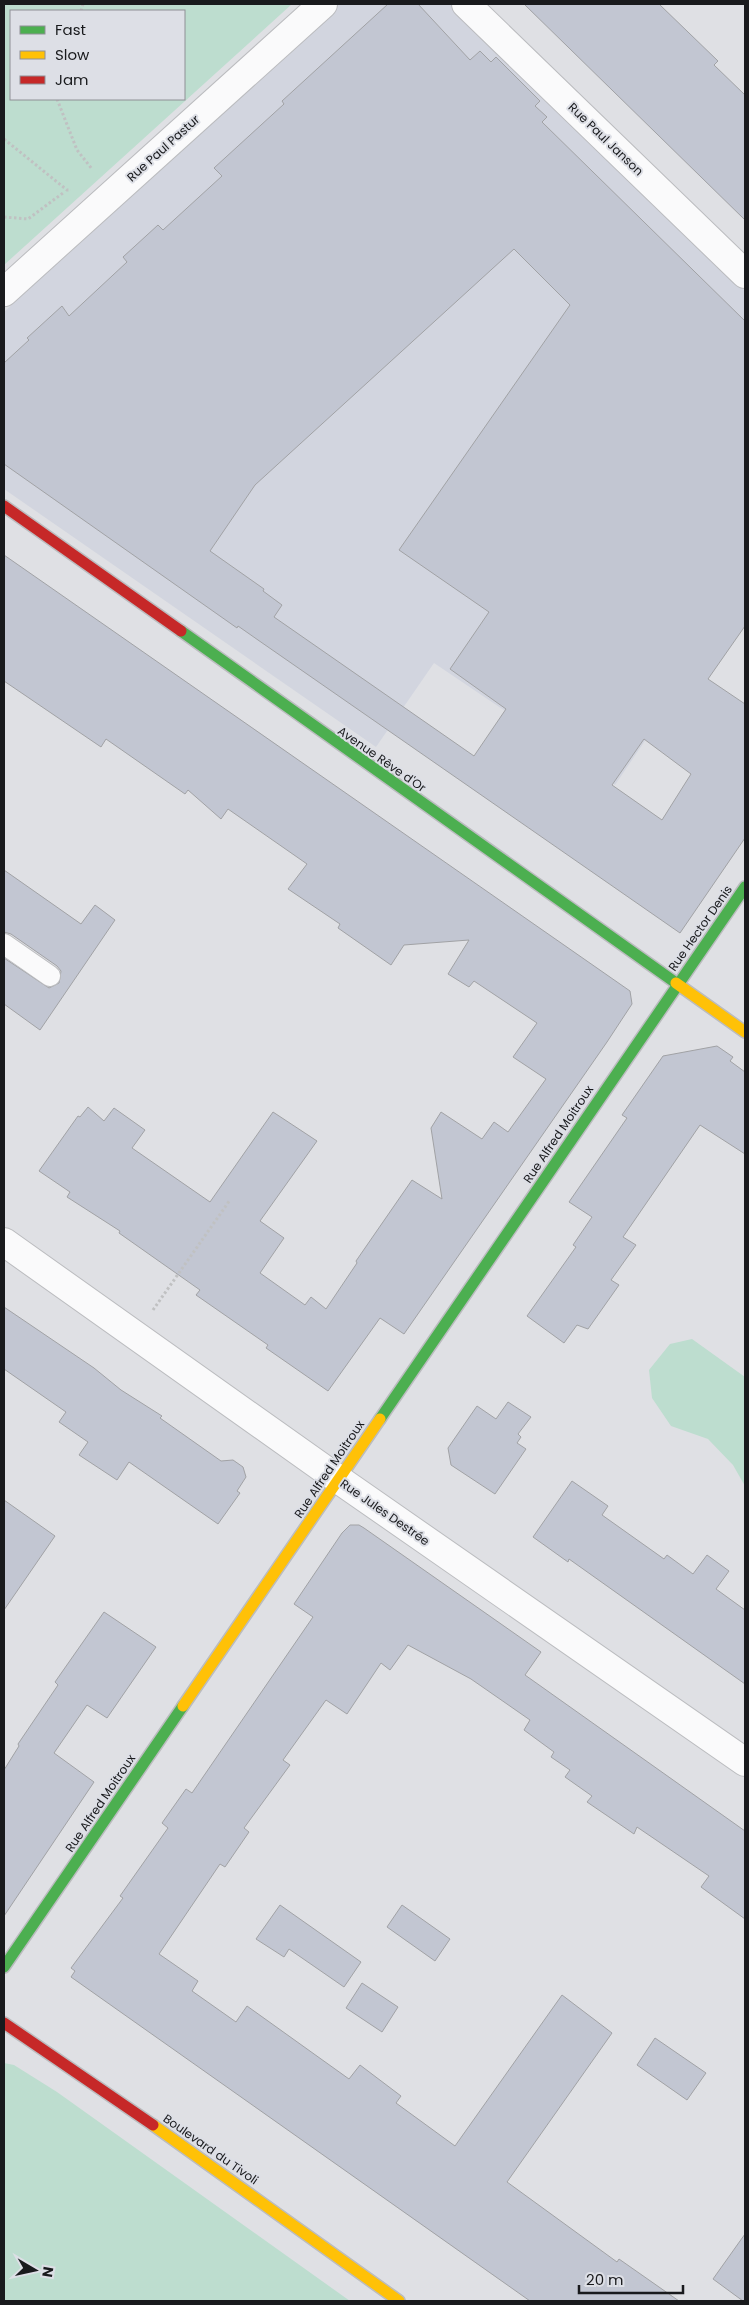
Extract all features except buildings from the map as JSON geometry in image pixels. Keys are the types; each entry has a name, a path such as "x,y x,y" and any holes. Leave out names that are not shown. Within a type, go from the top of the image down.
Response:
{"street":[{"name":"Rue Paul Pastur","path":"4,292 323,4"},
{"name":"Rue Paul Janson","path":"466,4 745,274"},
{"name":"Avenue Rêve d'Or","path":"4,506 745,1032"},
{"name":"Rue Hector Denis","path":"677,985 745,887"},
{"name":"Rue Alfred Moitroux","path":"4,1967 677,985"},
{"name":"Rue Jules Destrée","path":"4,1242 338,1480 745,1762"},
{"name":"Boulevard du Tivoli","path":"4,2024 221,2172 399,2301"}],"lane":[{"path":"4,944 50,976"}],"path":[{"path":"57,100 77,150 112,194"},
{"path":"4,139 67,190 112,194"},
{"path":"4,217 28,219 67,190"},
{"path":"135,1335 230,1200"}],"shaded area":[{"path":"339,4 454,4 745,291 745,539 734,555 745,564 745,593 615,785 434,663 376,747 4,489 4,312"}],"green space":[{"path":"4,4 292,4 4,265"},
{"path":"692,1339 745,1377 745,1486 733,1465 708,1439 671,1426 652,1398 649,1370 670,1344"},
{"path":"4,2063 14,2065 57,2092 350,2301 4,2301"}],"traffic: fast":[{"path":"181,631 676,983"},
{"path":"380,1419 745,887"},
{"path":"4,1967 183,1706"}],"traffic: slow":[{"path":"676,983 745,1032"},
{"path":"183,1706 380,1419"},
{"path":"153,2125 399,2301"}],"traffic: jam":[{"path":"4,506 181,631"},
{"path":"4,2023 153,2125"}]}
